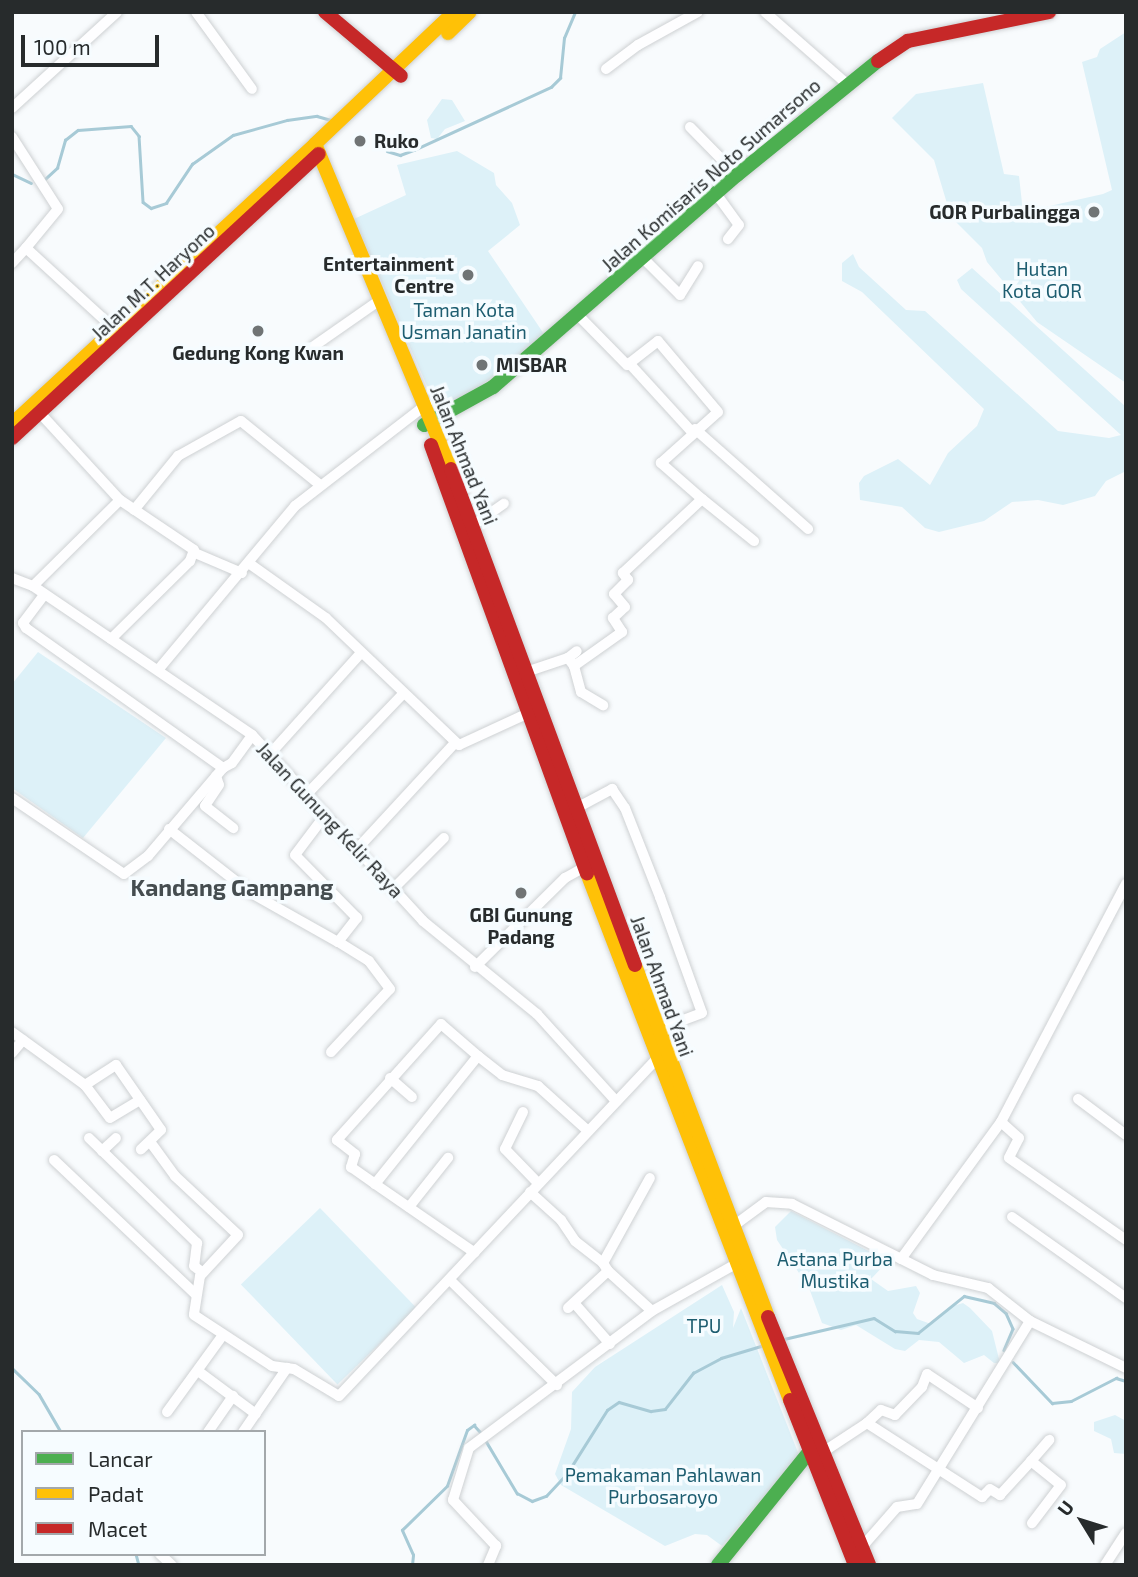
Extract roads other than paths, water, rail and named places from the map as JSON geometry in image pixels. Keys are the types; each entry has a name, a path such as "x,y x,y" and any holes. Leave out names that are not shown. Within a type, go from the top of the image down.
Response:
{"main road":[{"path":"325,12 398,73"},
{"path":"398,73 454,12"},
{"path":"398,73 470,12"},
{"name":"Jalan Komisaris Noto Sumarsono","path":"429,423 475,400 644,259 737,174 846,84 908,41 998,16 1049,12"},
{"name":"Jalan M.T. Haryono","path":"12,438 119,333 398,73"},
{"name":"Jalan Ahmad Yani","path":"317,149 414,382 727,1230 773,1346 869,1565"},
{"name":"Jalan M.T. Haryono","path":"12,424 119,333"},
{"name":"Jalan Ahmad Yani","path":"429,423 472,526 526,672 534,711"},
{"name":"Jalan Ahmad Yani","path":"652,1032 656,1060 727,1230 734,1265 773,1346"},
{"path":"718,1565 817,1449"},
{"name":"Jalan Ahmad Yani","path":"817,1449 855,1565"}],"street":[{"path":"12,108 117,12"},
{"path":"196,12 252,89"},
{"path":"606,69 638,45 698,12"},
{"path":"765,12 846,84"},
{"path":"690,127 737,174"},
{"path":"12,137 58,209 12,263"},
{"path":"717,195 739,225 728,239"},
{"path":"26,248 119,333"},
{"path":"644,259 678,295 698,266"},
{"path":"314,346 380,300"},
{"path":"578,315 694,430 808,529"},
{"path":"629,363 659,341 718,411 694,430 661,464 754,541"},
{"path":"158,670 246,568 284,518 320,485 423,407"},
{"path":"40,413 120,500 195,553 246,568 307,604 455,743 463,745 534,711"},
{"path":"134,510 178,456 241,421 320,485"},
{"path":"526,672 573,659 622,632 613,618 625,607 614,594 628,580 623,573 702,499"},
{"path":"33,586 120,500"},
{"path":"472,526 504,504"},
{"path":"111,639 195,553"},
{"name":"Jalan Gunung Kelir Raya","path":"12,578 33,586 256,740 421,919 475,967 537,1014 616,1101"},
{"path":"44,595 24,621 26,628 219,776"},
{"path":"270,754 362,653"},
{"path":"573,659 580,692 603,705"},
{"path":"307,793 402,695"},
{"path":"12,798 124,874 148,856 172,832 219,776 256,740"},
{"path":"358,848 455,743"},
{"path":"219,776 205,806 233,828"},
{"path":"568,803 612,789 625,808 660,897 702,1013 652,1032"},
{"path":"326,814 295,855 357,918 338,942"},
{"path":"172,832 251,893 372,964 388,983 389,993 331,1052"},
{"path":"393,889 444,838"},
{"path":"475,967 565,878 590,864"},
{"path":"901,1259 1001,1122 1126,884"},
{"path":"475,1253 351,1167 355,1154 337,1138 438,1024 502,1075 543,1089 588,1131"},
{"path":"12,1032 85,1085 113,1119 140,1100"},
{"path":"12,1053 23,1040"},
{"path":"375,1184 478,1056"},
{"path":"85,1085 114,1064 161,1130 146,1146 181,1182 238,1232 236,1241 203,1273 195,1294 193,1314 272,1366 287,1368 334,1395 342,1395 656,1060"},
{"path":"390,1078 412,1097"},
{"path":"1078,1099 1126,1135"},
{"path":"523,1112 505,1149 575,1241 652,1311"},
{"path":"1001,1122 1019,1138 1009,1158 1126,1240"},
{"path":"89,1138 197,1243 194,1266 203,1273"},
{"path":"102,1151 116,1138"},
{"path":"409,1207 448,1158"},
{"path":"54,1160 195,1294"},
{"path":"610,1343 572,1306 606,1267 650,1178"},
{"path":"727,1230 766,1202 780,1200 933,1275 988,1288 1030,1321 1126,1368"},
{"path":"1012,1217 1126,1298"},
{"path":"488,1565 496,1546 453,1500 463,1457 475,1440 557,1385 652,1311 734,1265"},
{"path":"450,1280 557,1385"},
{"path":"862,1548 897,1507 917,1504 1030,1321"},
{"path":"167,1412 223,1335"},
{"path":"244,1430 287,1368"},
{"path":"198,1371 256,1414"},
{"path":"817,1449 867,1423 881,1410 895,1415 920,1390 927,1374 978,1408"},
{"path":"209,1430 233,1396"},
{"path":"867,1423 939,1472 982,1497 990,1489 1000,1495 1049,1440"},
{"path":"1031,1461 1061,1485 1032,1523"},
{"path":"1105,1565 1126,1533"}],"waterway":[{"path":"387,151 400,155 414,150 551,87 560,78 564,38 575,12"},
{"path":"44,180 57,168 65,140 78,130 131,126 139,136 143,202 151,208 166,203 192,164 233,135 287,120 317,116 331,120"},
{"path":"12,174 31,183"},
{"path":"784,1339 874,1318 895,1331 918,1333 964,1296 994,1303 1006,1313 1013,1329 1004,1350"},
{"path":"486,1441 517,1493 532,1501 546,1496 568,1472 607,1410 619,1402 651,1411 665,1409 693,1373 721,1358 761,1346"},
{"path":"1013,1362 1052,1403 1071,1401 1116,1378 1126,1381"},
{"path":"12,1368 39,1394 60,1430"},
{"path":"412,1565 413,1555 402,1530 447,1486 467,1430 474,1425 483,1435"},
{"path":"137,1556 139,1565"}],"place":[{"name":"Ruko","path":"360,141"},
{"name":"GOR Purbalingga","path":"1094,212"},
{"name":"Entertainment Centre","path":"468,275"},
{"name":"Gedung Kong Kwan","path":"258,331"},
{"name":"MISBAR","path":"482,365"},
{"name":"GBI Gunung Padang","path":"521,893"}],"district":[{"name":"Kandang Gampang","path":"232,887"}],"park label":[{"name":"Hutan Kota GOR","path":"1042,280"},
{"name":"Taman Kota Usman Janatin","path":"464,321"},
{"name":"Astana Purba Mustika","path":"835,1270"},
{"name":"TPU","path":"704,1326"},
{"name":"Pemakaman Pahlawan Purbosaroyo","path":"663,1486"}]}
